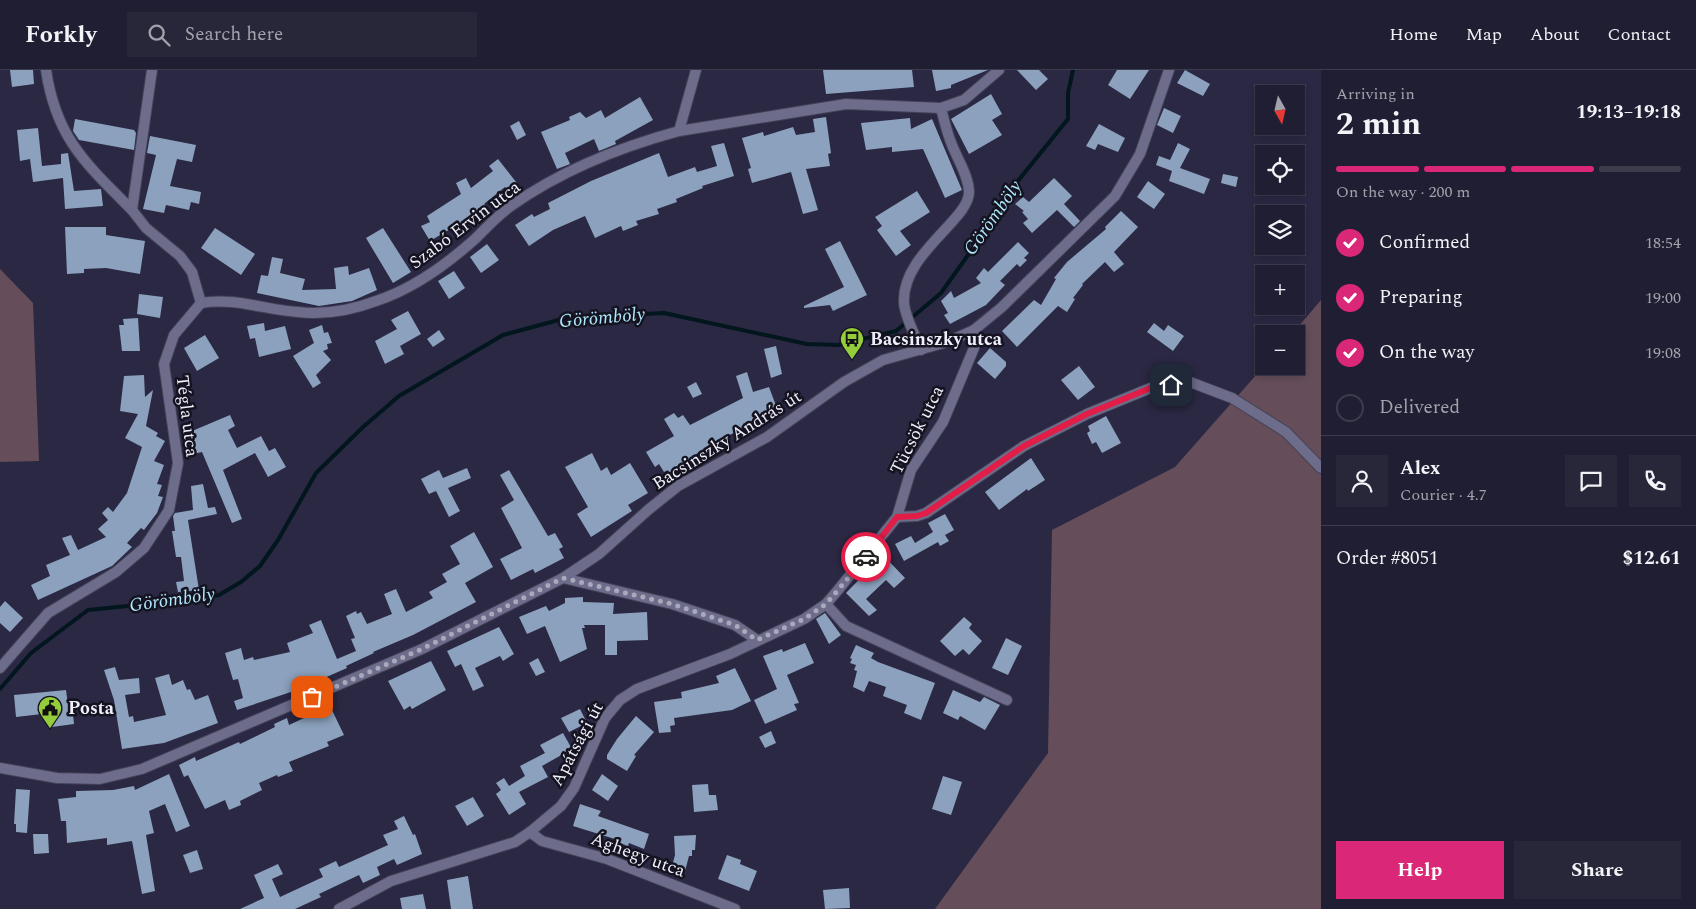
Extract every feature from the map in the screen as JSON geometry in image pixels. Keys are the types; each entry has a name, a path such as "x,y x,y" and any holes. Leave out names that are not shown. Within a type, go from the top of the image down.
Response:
{"street":[{"path":"46,70 49,88 63,131 88,166 132,210 146,228 180,256 192,272 201,303"},
{"path":"132,210 152,70"},
{"path":"679,131 696,70"},
{"path":"921,350 904,305 904,293 911,273 922,253 964,210 969,193 964,171 952,144 941,108 964,100 999,70"},
{"name":"Bacsinszky András út","path":"2,767 57,778 100,779 142,770 422,649 563,578 598,554 678,486 767,437 844,382 883,360 921,350 974,330 1002,306 1115,196 1140,154 1169,70"},
{"name":"Szabó Ervin utca","path":"201,303 218,300 299,312 328,313 375,302 407,288 437,269 472,241 510,206 551,182 604,154 679,131 846,104 941,108"},
{"name":"Tégla utca","path":"0,668 48,614 74,596 116,572 144,548 169,510 178,463 164,364 174,335 201,303"},
{"name":"Tücsök utca","path":"897,517 911,470 943,422 974,348 974,330"},
{"path":"897,517 917,516 926,513 1024,446 1087,414 1153,387 1190,382 1232,398 1286,432 1321,468"},
{"name":"Apátsági út","path":"339,909 391,881 515,842 530,832 561,806 574,788 605,718 620,700 637,689 730,654 804,619 826,604 897,517"},
{"path":"563,578 672,604 735,625 757,640"},
{"path":"826,604 846,626 1007,700"},
{"name":"Ághegy utca","path":"530,832 542,841 607,859 735,909"}],"shaded area":[{"path":"0,269 33,303 39,461 0,462"},
{"path":"1321,300 1321,909 935,909 1048,753 1052,530 1175,467 1256,375 1305,375 1305,325 1300,325"}],"building":[{"path":"10,70 33,70 34,84 12,87"},
{"path":"823,70 912,70 914,87 826,94"},
{"path":"932,70 988,70 951,85 951,88 936,91"},
{"path":"1017,70 1039,70 1048,79 1036,90"},
{"path":"1117,70 1149,70 1130,99 1108,85"},
{"path":"1185,70 1210,84 1203,96 1177,83"},
{"path":"991,94 1002,114 992,120 1002,135 969,154 951,119"},
{"path":"640,97 653,120 615,141 616,144 599,151 594,139 565,153 570,164 557,169 541,132 570,120 569,117 580,112 586,118 601,110 605,118"},
{"path":"1164,108 1181,116 1173,133 1157,125"},
{"path":"826,117 831,153 828,154 830,166 806,169 818,210 803,214 791,172 752,183 748,169 751,168 742,138 763,132 764,136 793,127 796,135 815,132 813,119"},
{"path":"910,118 911,129 932,119 962,190 945,198 923,149 892,152 892,147 866,150 861,123"},
{"path":"75,119 134,130 136,133 134,150 79,140 73,131"},
{"path":"519,121 526,135 517,140 510,126"},
{"path":"1099,124 1125,138 1118,152 1098,144 1095,150 1086,146"},
{"path":"38,128 42,166 61,164 61,154 68,153 74,191 101,189 103,206 65,209 63,178 33,182 30,159 20,161 17,130"},
{"path":"150,136 196,145 192,162 177,159 170,186 201,192 199,204 191,202 189,210 166,205 164,213 143,209 156,155 147,153"},
{"path":"724,143 734,176 702,186 703,188 676,199 677,202 657,209 659,214 636,221 638,225 623,231 621,226 595,238 585,216 553,230 529,246 515,225 532,214 534,217 550,209 548,203 591,181 659,153 668,177 695,167 697,172 717,166 711,146"},
{"path":"1178,143 1190,149 1180,168 1210,179 1204,194 1169,181 1172,171 1156,165 1159,156 1170,160"},
{"path":"498,159 520,187 511,194 505,187 484,204 491,212 480,221 474,215 430,241 421,226 430,222 427,216 461,194 456,183 466,178 471,188 493,171 489,166"},
{"path":"1223,174 1238,177 1236,187 1221,183"},
{"path":"1054,178 1072,196 1064,204 1080,221 1074,227 1057,210 1032,233 1023,223 1028,219 1022,212 1024,211 1015,204 1023,197 1029,202"},
{"path":"1148,181 1165,194 1154,209 1137,197"},
{"path":"917,191 930,212 900,231 911,245 896,256 877,230 882,226 875,217"},
{"path":"1121,211 1138,227 1114,252 1124,264 1114,272 1105,262 1082,284 1067,312 1058,306 1017,347 1002,331 1034,300 1041,305 1056,279 1054,278 1067,262 1106,229 1105,227"},
{"path":"65,227 106,227 106,235 145,241 140,274 106,268 84,269 84,273 67,274"},
{"path":"215,228 255,254 241,275 201,248"},
{"path":"383,228 411,272 393,283 366,238"},
{"path":"840,241 867,295 833,311 830,305 804,308 804,306 844,287 825,249"},
{"path":"1018,242 1029,253 1024,258 1027,260 1020,267 1017,264 1000,281 1005,285 986,305 950,324 944,315 948,313 941,301 951,291 954,298 981,283 976,278 984,268 988,272"},
{"path":"487,244 499,260 481,273 470,257"},
{"path":"272,257 283,259 280,273 305,279 302,290 336,289 334,268 348,266 349,275 369,268 377,290 352,301 319,306 257,293 261,275 268,276"},
{"path":"454,271 465,288 449,299 438,281"},
{"path":"139,294 163,297 160,318 137,314"},
{"path":"408,311 421,334 400,346 404,354 385,364 375,341 397,329 391,320"},
{"path":"138,318 140,351 122,351 119,325 124,325 123,319"},
{"path":"264,323 265,331 285,326 291,349 259,357 255,338 250,339 247,326"},
{"path":"1154,323 1164,331 1168,325 1184,336 1173,351 1147,332"},
{"path":"322,325 324,333 328,332 332,343 327,344 328,349 323,351 331,360 316,375 321,383 313,388 293,356 314,343 309,330"},
{"path":"439,330 445,339 433,347 427,339"},
{"path":"205,335 219,358 197,371 184,348"},
{"path":"776,346 782,374 771,378 764,349"},
{"path":"990,348 1006,362 1006,366 995,379 977,363"},
{"path":"1079,366 1095,387 1078,400 1061,380"},
{"path":"747,372 753,392 769,387 778,411 748,423 749,426 712,443 669,473 668,470 664,472 659,464 655,467 646,452 674,436 664,419 674,413 678,418 683,415 690,425 743,398 736,376"},
{"path":"144,375 145,397 153,390 146,426 158,433 156,436 165,441 154,461 164,465 157,484 162,485 158,496 163,497 157,513 144,530 141,528 127,543 132,547 112,566 38,600 31,585 50,576 46,565 70,555 62,538 71,535 78,550 106,537 98,529 108,520 102,513 108,507 113,512 127,493 142,447 125,438 138,414 120,411 124,376"},
{"path":"696,382 702,394 693,398 687,387"},
{"path":"230,415 235,426 228,430 237,448 261,436 269,451 275,448 286,467 268,477 255,453 223,470 242,519 232,523 202,452 193,454 185,438 185,434"},
{"path":"1106,416 1121,443 1102,453 1096,442 1092,444 1087,433 1090,431 1088,426"},
{"path":"592,453 601,471 607,467 611,475 630,463 648,493 628,505 632,511 591,537 577,514 588,507 565,467"},
{"path":"1031,458 1045,480 1028,491 1027,489 999,510 985,492"},
{"path":"467,468 471,478 448,488 460,511 449,517 436,491 429,494 421,479 439,470 443,478"},
{"path":"509,470 548,536 555,533 563,547 559,549 564,558 535,573 533,569 511,580 500,559 522,548 501,508 514,500 500,475"},
{"path":"203,484 208,508 215,507 217,514 188,520 199,590 178,592 176,582 184,581 181,557 176,557 172,531 175,531 173,516 175,513 193,510 191,486"},
{"path":"945,514 954,530 945,535 949,541 940,546 938,542 904,561 895,544 911,536 915,543 933,532 928,523"},
{"path":"474,532 493,567 465,583 476,602 413,635 373,652 346,666 347,668 315,682 315,684 237,710 234,701 243,698 238,679 233,680 225,653 241,648 244,660 253,657 254,660 290,652 287,643 313,633 309,625 321,620 337,659 356,651 351,639 355,638 346,616 356,611 357,614 361,612 367,624 392,614 384,594 396,589 406,612 433,598 429,592 447,582 442,574 460,564 450,546"},
{"path":"883,555 905,578 894,588 886,580 866,599 877,610 869,616 846,593"},
{"path":"583,597 583,602 614,603 613,614 647,612 648,640 617,641 617,655 605,655 605,625 584,625 585,628 582,628 587,649 560,662 545,626 527,634 519,617 546,606 549,611 565,603 565,598"},
{"path":"5,601 23,618 10,632 0,623 0,607"},
{"path":"825,613 841,635 829,644 816,619"},
{"path":"964,617 972,624 969,628 982,641 969,655 963,649 955,656 940,641"},
{"path":"499,627 514,654 503,661 500,656 475,668 484,686 473,691 461,664 455,667 447,651"},
{"path":"1006,638 1022,646 1008,675 992,668"},
{"path":"805,643 814,663 787,675 799,703 794,704 797,710 765,724 754,700 777,689 763,656 782,649 783,652"},
{"path":"856,645 874,653 871,658 878,662 935,683 921,720 904,713 907,705 883,696 886,687 869,681 864,692 853,687 857,671 854,670 856,665 850,663 852,659 850,658"},
{"path":"538,658 545,672 536,676 529,663"},
{"path":"431,661 446,690 412,709 410,706 404,710 388,681"},
{"path":"115,667 119,680 139,678 140,693 125,695 129,717 133,716 134,722 166,715 155,678 169,674 172,685 183,680 187,690 190,689 195,700 208,695 218,723 164,743 122,749 114,700 104,670"},
{"path":"735,668 751,701 732,710 674,718 675,725 670,726 671,732 659,733 654,702 682,698 681,692 719,683 716,676"},
{"path":"66,690 68,705 72,705 74,724 52,727 50,717 43,718 42,714 16,717 14,695"},
{"path":"953,690 980,702 984,697 1000,705 985,730 960,716 958,720 943,713"},
{"path":"330,706 344,735 327,742 329,746 289,762 293,771 278,777 277,775 259,783 262,790 240,801 241,805 229,810 225,800 205,809 188,775 184,777 179,765 195,757 196,761 239,742 240,744 275,727 274,724 287,718 289,725"},
{"path":"580,709 587,723 569,732 561,718"},
{"path":"636,716 654,732 634,755 636,756 627,771 607,759 607,755 617,739"},
{"path":"771,731 776,743 765,748 759,737"},
{"path":"563,733 572,749 542,766 548,777 519,792 526,804 509,815 496,794 501,790 496,783 504,778 509,786 525,776 520,766 545,753 540,745"},
{"path":"169,774 190,826 176,832 165,804 149,811 154,833 146,835 155,891 142,894 132,841 107,845 107,838 67,843 66,821 61,821 58,799 76,797 76,791 113,790 134,786 135,790"},
{"path":"602,774 618,786 608,801 592,790"},
{"path":"943,776 962,782 951,815 932,809"},
{"path":"708,784 709,795 716,795 718,810 694,812 692,785"},
{"path":"16,789 30,790 27,833 16,832 16,824 14,824"},
{"path":"473,797 484,816 467,826 455,806"},
{"path":"580,804 601,811 598,816 649,834 644,849 629,843 628,846 617,842 618,840 573,826"},
{"path":"404,816 413,835 415,834 422,854 397,865 394,859 377,867 380,875 363,883 359,875 319,894 321,897 295,909 240,909 264,898 254,875 278,864 283,874 272,879 280,897 323,877 319,869 336,861 339,867 388,845 383,835 398,829 394,821"},
{"path":"33,834 48,834 49,853 34,854"},
{"path":"696,835 695,850 692,850 692,856 689,856 685,871 672,866 675,855 674,836"},
{"path":"197,850 203,869 190,873 183,855"},
{"path":"727,855 741,860 740,864 757,871 749,891 718,879"},
{"path":"468,876 473,909 451,909 447,880"},
{"path":"849,888 850,908 825,909 823,890"},
{"path":"423,894 426,909 402,909 400,898"}],"waterway":[{"name":"Görömböly","path":"0,689 31,653 88,610 219,595 241,582 260,566 278,540 316,473 363,427 399,396 503,335 566,318 664,313 807,344 838,345 896,331 941,293 988,227 1013,187 1068,119 1068,93 1073,70"}],"way so far":[{"path":"312,697 422,649 563,578 672,604 735,625 757,640 804,619 826,604 866,557"}],"place":[{"name":"Bacsinszky utca","path":"852,360"},
{"name":"Posta","path":"50,729"}],"route":[{"path":"866,557 897,517 917,516 926,513 1024,446 1087,414 1153,387 1171,385"}]}
